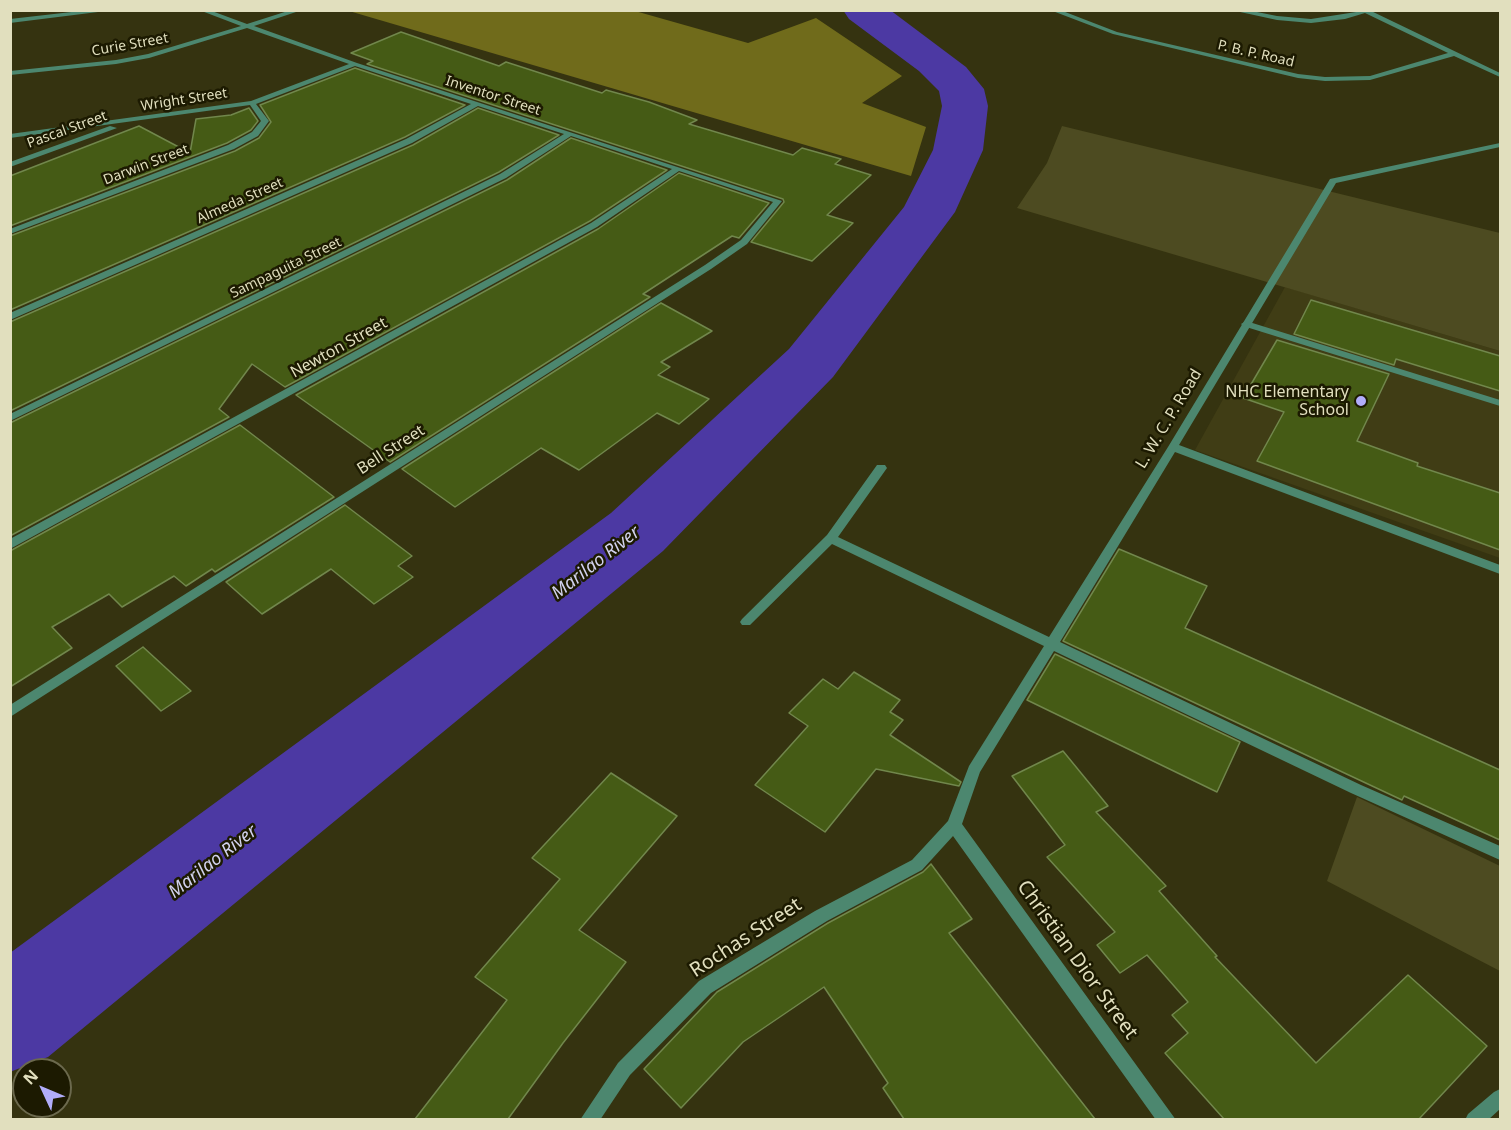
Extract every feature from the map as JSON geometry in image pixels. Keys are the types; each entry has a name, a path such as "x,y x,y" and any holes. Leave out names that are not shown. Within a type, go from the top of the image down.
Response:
{"street":[{"path":"10,21 111,10"},
{"name":"Inventor Street","path":"202,10 355,64 778,201"},
{"name":"Curie Street","path":"10,73 116,62 149,56 298,10"},
{"name":"P. B. P. Road","path":"1053,10 1115,33 1298,76 1325,79 1370,78 1456,53"},
{"path":"1234,10 1277,18 1311,21 1345,18 1364,11 1500,75"},
{"name":"Wright Street","path":"10,136 134,121 252,103 355,64"},
{"name":"Darwin Street","path":"10,232 231,147 255,134 265,121 252,103"},
{"name":"Almeda Street","path":"10,317 409,141 477,104"},
{"name":"Pascal Street","path":"10,165 134,121"},
{"name":"Sampaguita Street","path":"10,418 503,176 569,134"},
{"name":"L. W. C. P. Road","path":"954,825 974,770 1173,447 1333,181 1500,145"},
{"name":"Newton Street","path":"10,545 594,225 677,169"},
{"name":"Bell Street","path":"10,712 708,267 744,242 778,201"},
{"path":"1246,324 1500,403"},
{"path":"1173,447 1500,570"},
{"path":"746,622 831,538 881,468"},
{"path":"831,538 1050,645 1356,789 1500,853"},
{"name":"Rochas Street","path":"589,1119 624,1069 705,987 821,916 917,865 954,825"},
{"name":"Christian Dior Street","path":"954,825 1167,1119"},
{"path":"1474,1119 1500,1098"}],"shaded area":[{"path":"349,11 635,11 748,43 816,18 902,76 862,103 926,127 911,176"},
{"path":"1062,126 1500,233 1500,351 1017,208 1047,163"},
{"name":"NHC Elementary School","path":"1285,287 1500,351 1500,558 1195,450"},
{"path":"1357,797 1500,866 1500,971 1327,881"}],"building":[{"path":"401,32 499,66 506,62 602,93 606,90 649,102 697,120 689,124 793,155 802,148 841,159 835,164 871,175 827,215 853,223 812,261 751,242 784,202 783,199 367,64 373,61 351,53"},
{"path":"355,68 465,105 405,137 10,310 10,236 235,151 259,138 271,122 260,105"},
{"path":"249,108 258,121 251,130 227,143 10,226 10,176 139,126 190,153 196,119 231,115"},
{"path":"478,108 559,135 499,172 10,411 10,322 413,145"},
{"path":"571,138 667,170 590,221 285,387 252,364 219,409 229,417 10,536 10,423 507,180"},
{"path":"679,173 769,203 739,238 732,236 643,294 650,297 390,462 296,395 598,229"},
{"path":"1311,300 1500,356 1500,391 1396,359 1394,365 1294,334"},
{"path":"661,303 712,331 661,362 670,367 658,375 709,399 679,424 657,413 579,470 541,448 455,507 402,469"},
{"path":"1277,340 1389,374 1357,441 1418,463 1417,466 1500,493 1500,550 1257,461 1284,412 1243,398"},
{"path":"240,425 334,497 215,572 212,569 186,586 174,576 122,607 109,594 52,627 72,648 10,687 10,551"},
{"path":"345,505 412,556 398,566 413,577 374,604 331,569 262,614 226,582"},
{"path":"1119,549 1207,586 1185,628 1500,770 1500,840 1404,796 1402,800 1063,641"},
{"path":"143,647 191,691 161,711 116,666"},
{"path":"1055,654 1240,742 1217,792 1027,700"},
{"path":"854,672 900,700 890,712 903,720 890,735 961,782 959,786 876,769 825,832 755,785 808,726 789,713 823,679 838,689"},
{"path":"1063,751 1108,806 1096,812 1166,886 1159,891 1217,956 1215,957 1316,1063 1408,975 1487,1046 1419,1119 1224,1119 1165,1053 1188,1033 1172,1015 1188,1002 1147,955 1120,973 1097,945 1115,932 1047,857 1065,845 1012,776"},
{"path":"611,773 677,816 579,930 626,962 508,1119 415,1119 507,1000 475,977 560,879 532,858"},
{"path":"931,864 972,919 949,933 1095,1119 904,1119 883,1088 888,1083 824,987 743,1042 681,1108 644,1069 717,992 828,923 923,872"}],"waterway":[{"name":"Marilao River","path":"10,1019 637,532 811,363 928,212 958,150 965,106 961,89 950,76 863,10"}],"place":[{"name":"NHC Elementary School","path":"1361,401"}]}
